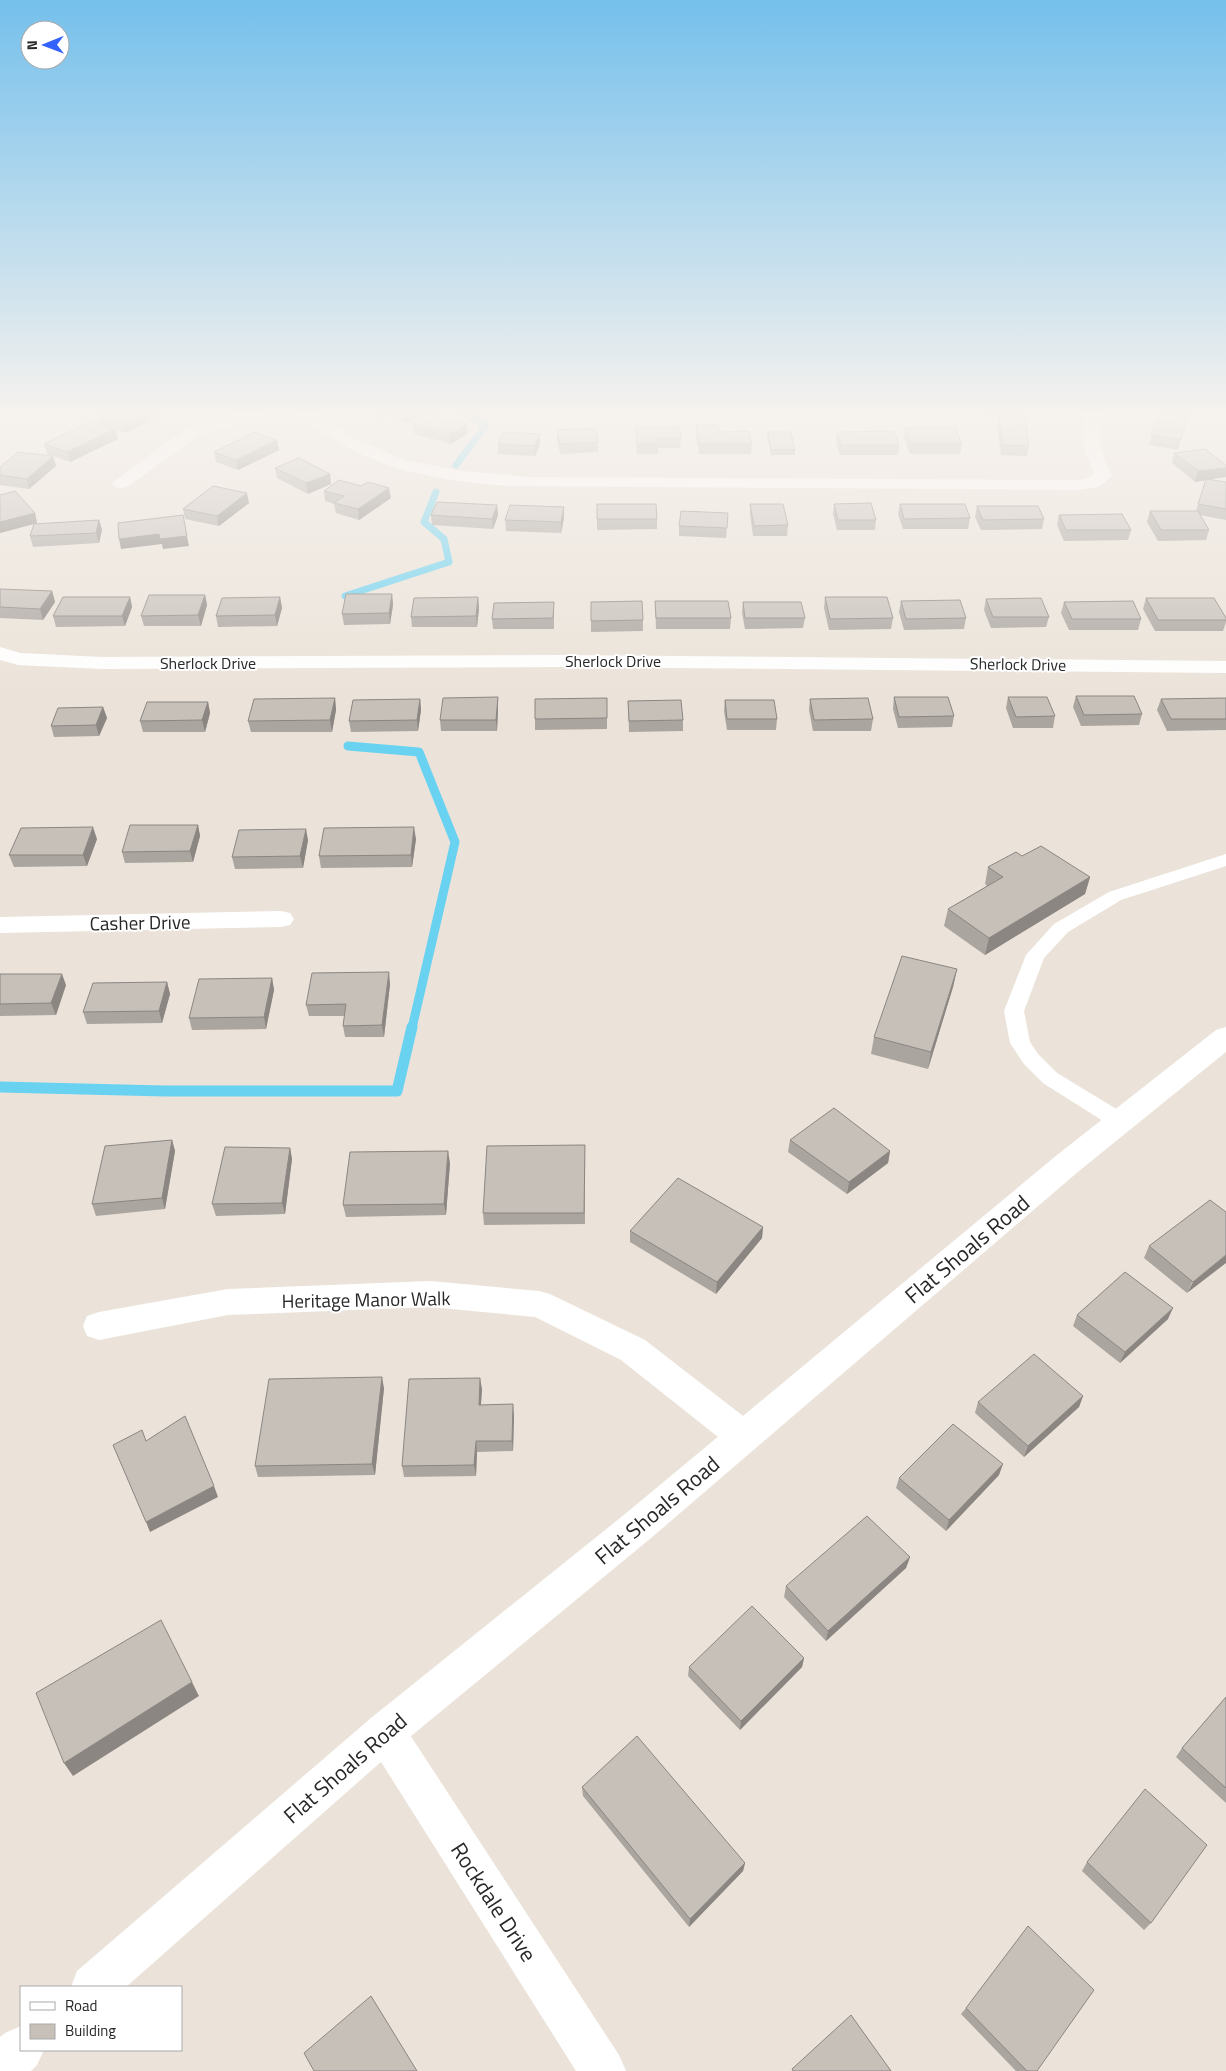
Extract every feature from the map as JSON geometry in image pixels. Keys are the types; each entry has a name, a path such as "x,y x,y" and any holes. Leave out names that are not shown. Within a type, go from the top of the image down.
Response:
{"street":[{"name":"Sherlock Drive","path":"0,653 18,659 102,663 558,661 1226,667"},
{"name":"Casher Drive","path":"0,925 280,919"},
{"name":"Flat Shoals Road","path":"93,1986 385,1732 638,1526 1068,1163 1225,1038"},
{"name":"Heritage Manor Walk","path":"99,1326 228,1302 430,1294 539,1304 633,1350 744,1437"},
{"name":"Rockdale Drive","path":"385,1732 603,2071"},
{"path":"0,2068 20,2050"}],"lane":[{"path":"1121,1122 1050,1078 1031,1059 1020,1043 1014,1011 1035,955 1061,928 1115,896 1226,860"}],"building":[{"path":"0,507 29,507 35,513 0,522"},
{"path":"186,507 229,507 217,516 183,509"},
{"path":"435,507 496,507 492,519 431,515"},
{"path":"509,507 564,507 561,522 505,520"},
{"path":"597,507 656,507 657,519 597,519"},
{"path":"750,507 784,507 788,525 754,526"},
{"path":"835,507 872,507 876,520 838,520"},
{"path":"901,507 966,507 970,518 904,519"},
{"path":"977,507 1038,507 1044,519 983,520"},
{"path":"681,511 728,513 727,528 679,526"},
{"path":"1150,511 1198,511 1209,530 1161,530"},
{"path":"1122,514 1131,530 1066,530 1059,515"},
{"path":"183,515 187,536 160,539 159,534 119,539 118,523"},
{"path":"99,520 96,533 30,536 34,524"},
{"path":"0,589 52,591 40,609 0,607"},
{"path":"346,594 392,594 389,613 342,614"},
{"path":"149,595 205,595 198,615 141,616"},
{"path":"63,597 130,597 122,616 53,616"},
{"path":"280,597 275,615 216,616 222,598"},
{"path":"478,597 476,616 411,617 414,598"},
{"path":"825,597 887,597 893,618 830,619"},
{"path":"1041,598 1049,617 993,617 986,599"},
{"path":"1146,598 1214,598 1226,620 1158,620"},
{"path":"960,600 966,618 906,619 901,601"},
{"path":"642,601 643,620 591,621 591,602"},
{"path":"655,601 728,601 731,618 656,618"},
{"path":"1133,601 1141,619 1072,619 1064,602"},
{"path":"554,602 553,618 492,619 494,603"},
{"path":"743,602 801,602 805,618 745,618"},
{"path":"1076,696 1134,696 1142,714 1084,715"},
{"path":"498,697 496,720 440,720 443,698"},
{"path":"894,697 948,697 954,716 899,717"},
{"path":"1008,697 1047,697 1055,716 1016,717"},
{"path":"335,698 330,720 248,721 254,699"},
{"path":"607,698 607,718 535,719 535,699"},
{"path":"868,698 873,719 814,720 810,699"},
{"path":"1226,698 1226,719 1171,719 1161,699"},
{"path":"420,699 417,720 349,721 353,700"},
{"path":"681,700 683,720 629,721 628,701"},
{"path":"725,700 774,700 777,719 727,719"},
{"path":"147,702 208,702 202,720 140,721"},
{"path":"103,707 96,725 51,726 58,708"},
{"path":"130,825 198,825 190,851 122,852"},
{"path":"93,827 83,855 9,855 21,828"},
{"path":"414,827 411,855 319,856 324,828"},
{"path":"306,829 300,856 232,857 239,830"},
{"path":"1041,846 1090,877 989,938 948,909 1003,877 988,867 1016,852 1022,856"},
{"path":"902,956 957,969 931,1052 874,1037"},
{"path":"389,972 382,1025 343,1026 346,1004 306,1005 312,973"},
{"path":"0,974 62,974 51,1003 0,1004"},
{"path":"272,978 264,1017 189,1018 199,979"},
{"path":"167,982 159,1011 83,1012 93,983"},
{"path":"834,1108 890,1151 849,1182 790,1140"},
{"path":"172,1140 162,1198 92,1204 105,1146"},
{"path":"585,1145 584,1213 483,1213 487,1146"},
{"path":"225,1147 290,1148 282,1203 212,1204"},
{"path":"448,1151 444,1204 343,1205 350,1152"},
{"path":"678,1178 763,1227 717,1282 630,1231"},
{"path":"1210,1200 1226,1212 1226,1255 1193,1282 1149,1246"},
{"path":"1125,1272 1173,1308 1125,1352 1077,1315"},
{"path":"1034,1354 1083,1396 1028,1446 978,1402"},
{"path":"382,1377 372,1464 255,1466 269,1379"},
{"path":"480,1378 479,1405 513,1404 512,1441 476,1441 474,1465 402,1466 409,1379"},
{"path":"185,1416 214,1486 146,1522 113,1445 142,1430 146,1441"},
{"path":"953,1424 1003,1464 949,1520 899,1478"},
{"path":"867,1516 910,1557 828,1631 786,1586"},
{"path":"752,1606 804,1658 741,1721 689,1667"},
{"path":"161,1620 192,1682 64,1763 36,1693"},
{"path":"1226,1697 1226,1788 1182,1748"},
{"path":"637,1736 745,1863 690,1919 582,1787"},
{"path":"1145,1789 1207,1845 1151,1923 1087,1862"},
{"path":"1028,1926 1094,1990 1037,2071 1027,2071 966,2008"},
{"path":"371,1996 417,2071 314,2071 304,2053"},
{"path":"851,2015 891,2071 793,2071 792,2069"}],"waterway":[{"path":"345,596 449,562 444,539 424,522 430,507"},
{"path":"348,746 419,752 455,842 412,1028"},
{"path":"0,1087 165,1091 397,1091 412,1027"}]}
